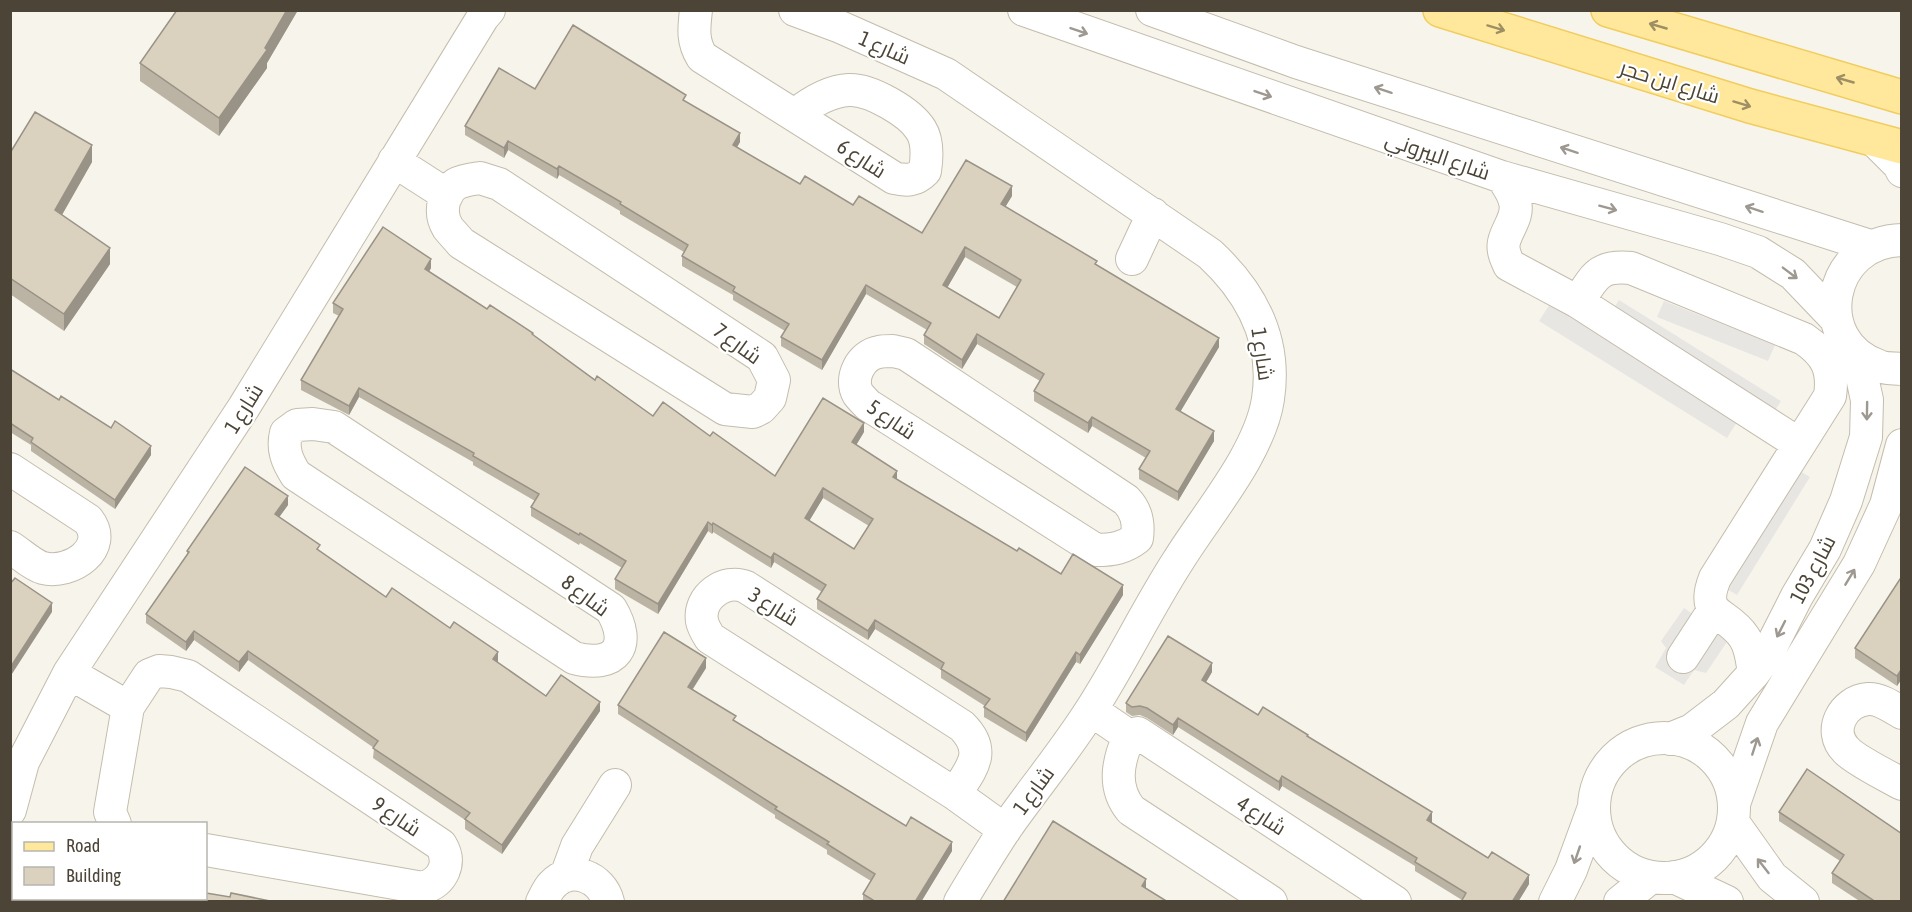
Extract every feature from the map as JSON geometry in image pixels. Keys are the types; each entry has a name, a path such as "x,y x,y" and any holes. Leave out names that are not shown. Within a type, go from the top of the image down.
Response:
{"main road":[{"name":"شارع ابن حجر","path":"1440,10 1750,106 1888,144"},
{"path":"1608,10 1902,96"}],"street":[{"name":"شارع 1","path":"10,810 23,762 69,673 244,407 489,10"},
{"path":"696,10 693,34 702,57 795,115"},
{"name":"شارع 1","path":"795,10 838,26 946,74 1154,214 1210,254 1230,273 1247,294 1267,345 1270,372 1266,408 1250,451 1177,562 1091,710 1005,830 960,902"},
{"name":"شارع البيروني","path":"1024,10 1502,177 1758,252 1793,274 1836,319"},
{"path":"1134,49 1143,45 1153,35 1155,25 1152,11"},
{"name":"شارع البيروني","path":"1152,11 1296,62 1891,236"},
{"path":"1176,64 1172,51 1173,39 1189,24"},
{"path":"1888,144 1902,171"},
{"path":"394,161 447,195"},
{"path":"1502,177 1516,204 1515,218 1504,243 1504,253 1509,265 1578,302 1799,444"},
{"name":"شارع 7","path":"480,178 499,184 762,357 774,380 771,398 753,412 725,409 461,243 448,228 444,217 443,206 447,195 456,184 466,180 480,178"},
{"path":"1529,274 1524,253 1525,242 1534,219 1546,205 1561,195"},
{"path":"1132,259 1154,214"},
{"path":"1891,236 1853,259 1840,276 1835,297 1836,319 1844,338 1857,354 1879,366 1902,369"},
{"path":"1578,302 1595,276 1613,266 1631,268 1804,339 1818,348 1828,365 1832,381 1830,396 1715,578 1709,598 1713,611 1738,629 1746,640 1754,673"},
{"name":"شارع 5","path":"893,351 906,354 1126,500 1134,507 1138,529 1137,538 1117,549 1096,550 868,405 856,389 856,373 860,366 871,355 878,352 893,351"},
{"name":"شارع 103","path":"1670,739 1692,730 1726,704 1754,673 1766,657 1797,596 1825,549 1850,490 1866,437 1867,400 1857,354"},
{"path":"244,407 286,433"},
{"name":"شارع 8","path":"313,424 333,427 601,602 611,609 622,633 616,653 607,659 589,662 574,658 296,475 285,454 283,444 286,433 297,425 313,424"},
{"name":"شارع 103","path":"1734,812 1762,723 1859,564 1886,505 1902,445"},
{"path":"10,469 88,520 96,534 92,547 85,557 75,564 58,568 42,568 10,547"},
{"path":"1137,538 1177,562"},
{"name":"شارع 3","path":"955,794 975,761 976,752 974,741 962,726 746,587 731,584 722,586 707,599 702,621 710,638 955,794 1005,830"},
{"path":"1683,657 1713,611"},
{"name":"شارع 9","path":"114,822 110,812 128,707 149,675 159,671 171,672 188,676 441,845 444,851 445,868 438,881 423,888 207,850"},
{"path":"69,673 128,707"},
{"path":"1902,713 1876,700 1867,699 1854,702 1841,716 1837,730 1846,751 1902,784"},
{"name":"شارع 4","path":"1091,710 1129,736 1138,733 1395,902"},
{"path":"1129,736 1118,770 1120,791 1131,810 1271,902"},
{"path":"1620,902 1663,877 1689,874 1714,859 1732,833 1734,812 1728,776 1710,753 1682,740 1670,739 1653,739 1626,749 1604,770 1593,798 1595,827 1608,853 1632,872 1663,877 1727,902"},
{"path":"566,876 577,846 615,785"},
{"path":"1555,902 1571,870 1594,806"},
{"path":"1734,812 1772,877 1803,902"},
{"path":"542,902 553,884 566,876 578,874 590,877 599,883 605,891 608,902"}],"shaded area":[{"path":"1619,300 1781,401 1771,417 1749,403 1727,438 1539,321 1550,304 1598,333"},
{"path":"1664,301 1775,345 1768,361 1657,317"},
{"path":"1793,467 1810,477 1737,595 1720,585"},
{"path":"1684,608 1729,639 1706,673 1694,670 1684,685 1655,667 1666,648 1661,641"}],"building":[{"path":"177,10 287,10 265,48 267,50 219,118 140,63"},
{"path":"573,25 686,95 683,100 740,133 733,145 800,184 805,176 853,205 859,196 922,233 966,160 1012,186 1001,204 1097,261 1095,264 1219,338 1176,409 1214,431 1178,492 1139,469 1150,451 1092,417 1088,423 1034,391 1044,374 977,334 962,360 924,335 931,323 866,285 822,360 781,337 789,324 733,291 735,287 682,256 688,245 559,166 557,169 508,141 504,148 465,126 499,68 535,89","holes":["965,247 1021,280 999,318 943,285"]},
{"path":"35,112 92,145 55,210 110,248 64,314 10,278 10,153"},
{"path":"383,227 431,259 425,269 487,309 490,305 533,333 595,380 597,376 653,416 663,402 710,436 713,432 775,476 823,398 864,423 852,442 897,471 893,477 1017,551 1019,548 1061,574 1073,554 1123,585 1080,655 1076,652 1026,733 984,707 990,699 941,669 944,663 875,620 868,631 817,599 826,585 774,553 771,558 713,523 712,525 708,522 658,604 615,579 626,561 531,507 539,494 473,456 474,453 359,388 349,406 301,380 343,309 333,303","holes":["823,488 873,519 854,549 805,518"]},
{"path":"10,369 59,400 61,396 111,428 115,421 151,446 115,500 31,442 33,438 10,423"},
{"path":"245,467 288,496 275,514 320,545 317,549 386,597 392,588 450,628 454,622 498,652 493,659 546,696 561,675 600,702 502,845 465,819 470,813 373,748 378,741 248,651 239,662 194,631 186,642 146,614"},
{"path":"1902,576 1902,671 1897,676 1855,648"},
{"path":"15,578 52,603 10,668 10,584"},
{"path":"664,632 706,658 688,687 736,716 733,720 906,826 911,817 952,842 915,902 876,902 863,894 875,874 775,809 777,807 618,705"},
{"path":"1168,636 1212,663 1202,680 1258,715 1263,707 1432,812 1427,820 1488,858 1492,852 1529,875 1512,902 1461,902 1466,893 1415,862 1417,858 1282,776 1279,782 1178,718 1173,725 1147,708 1132,707 1126,703"},
{"path":"1807,769 1902,834 1902,902 1872,902 1873,900 1832,873 1844,855 1779,812"},
{"path":"1053,821 1146,879 1142,886 1168,902 1003,902"},
{"path":"207,893 230,897 231,893 275,902 65,902 66,900 207,900"}]}
